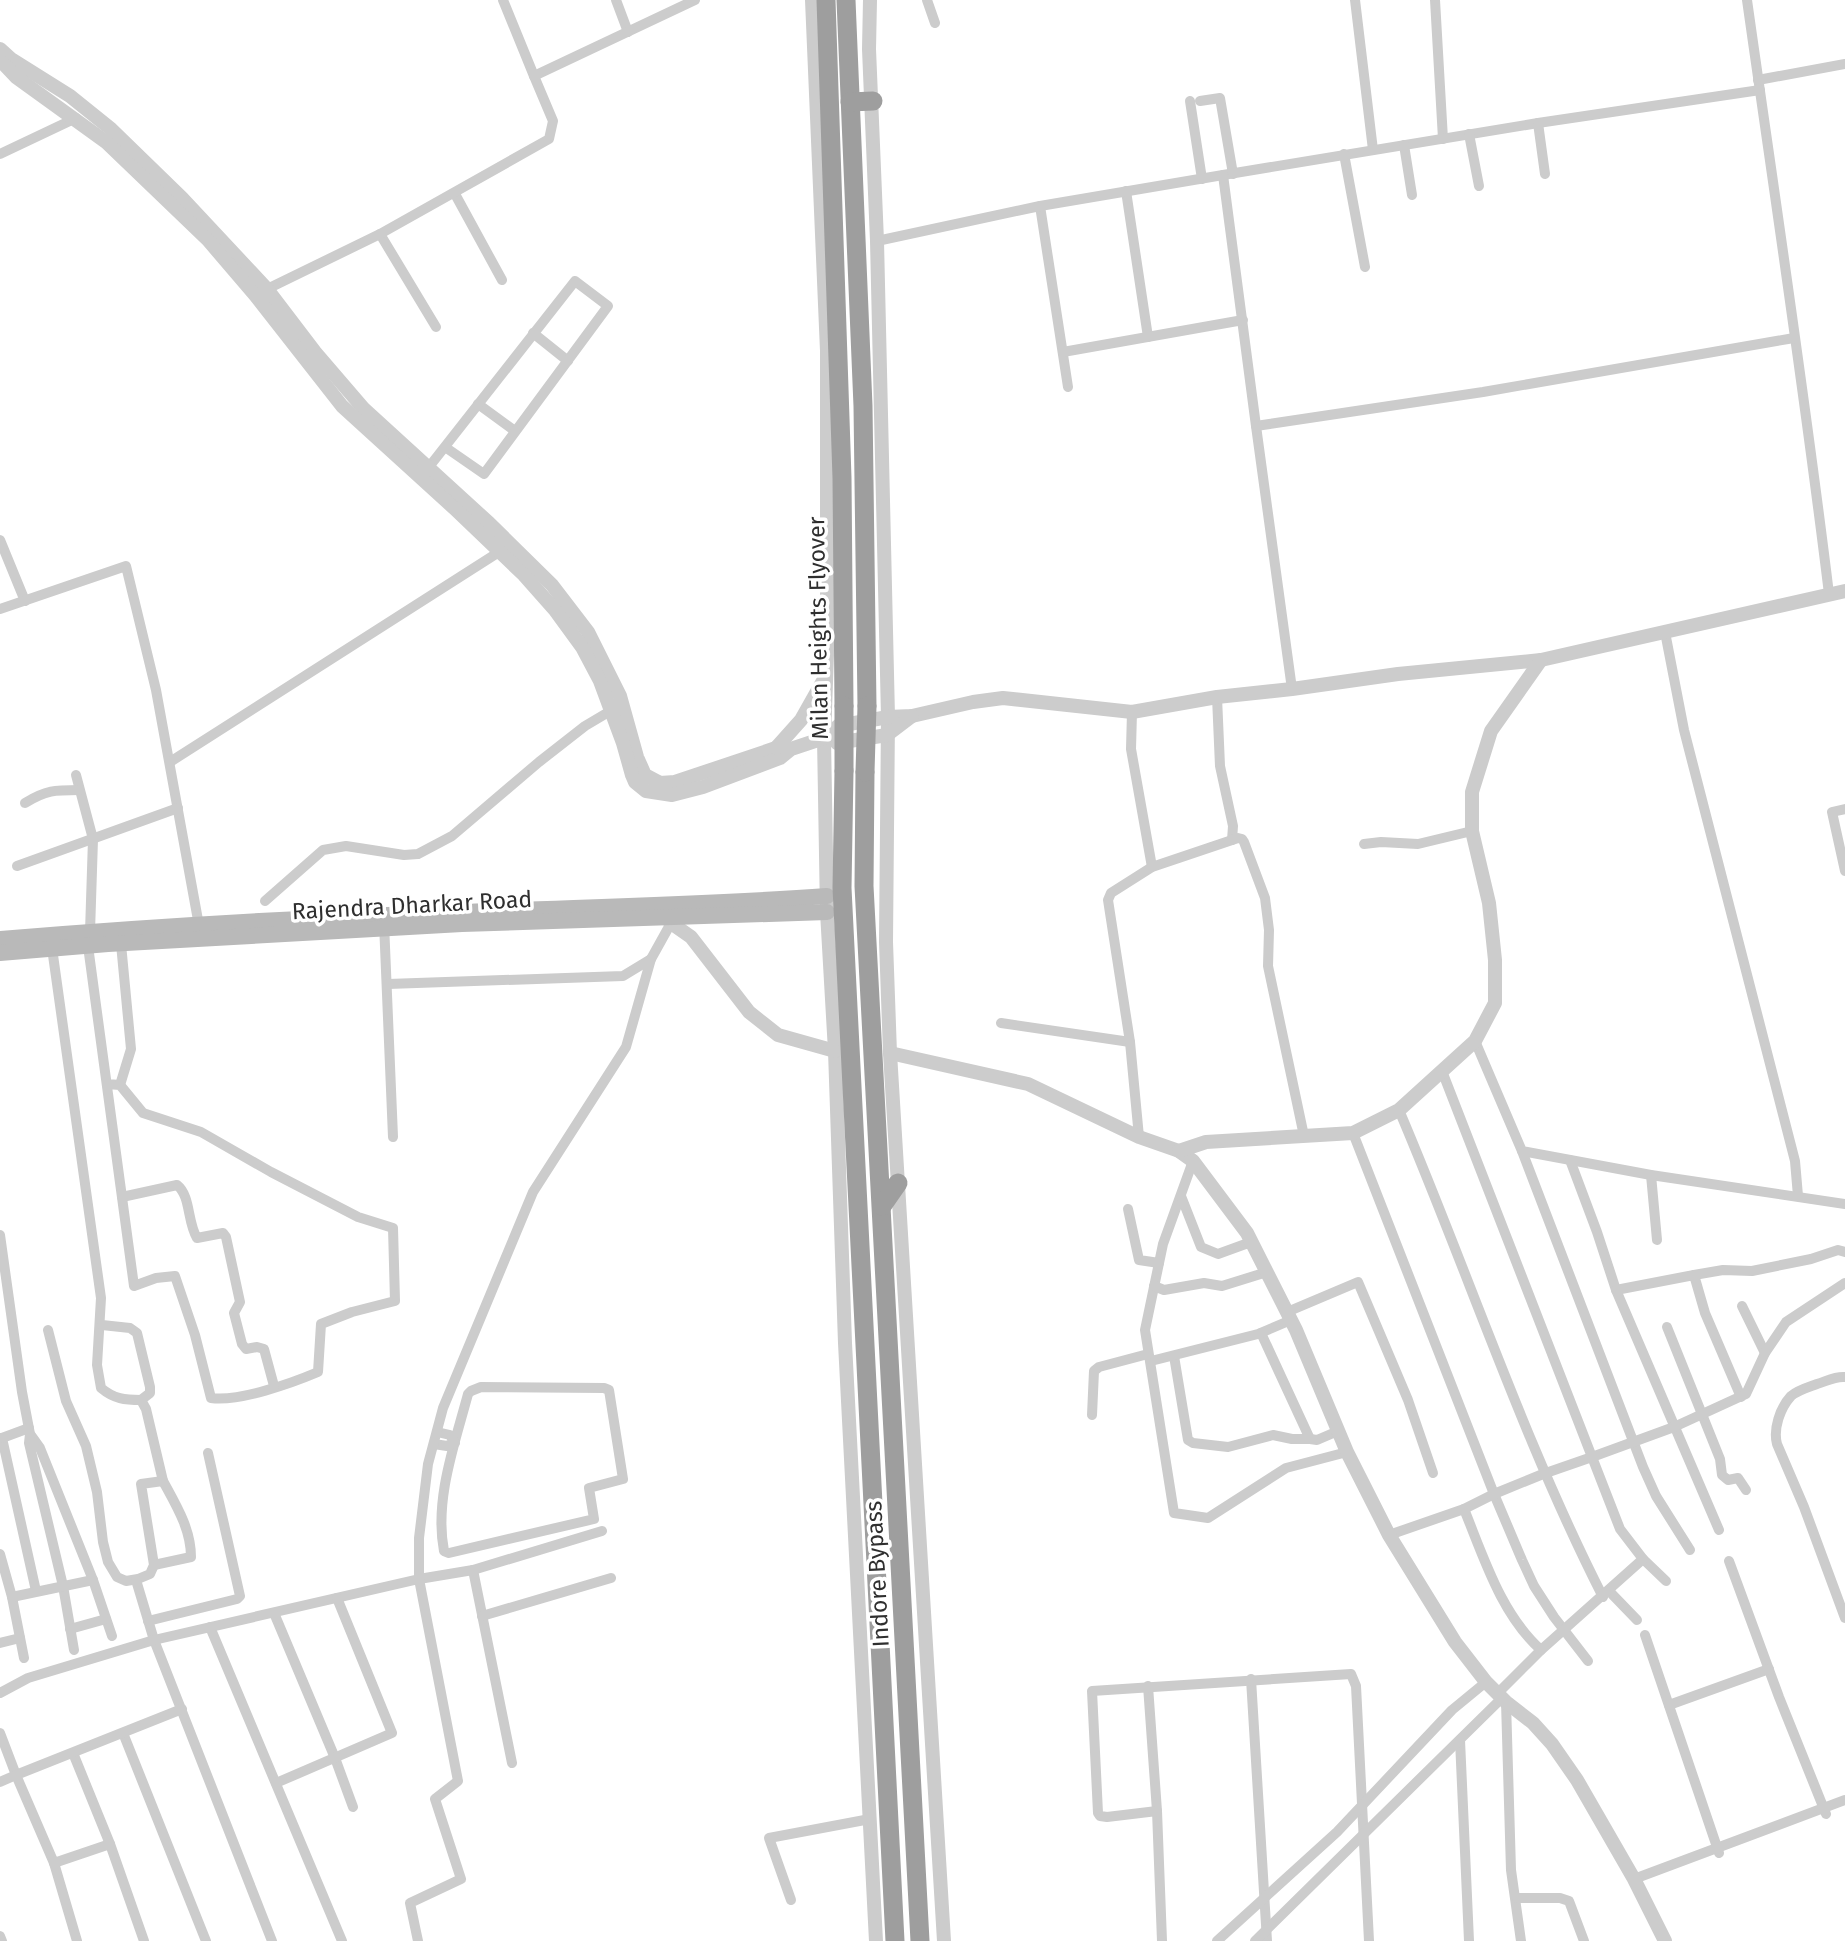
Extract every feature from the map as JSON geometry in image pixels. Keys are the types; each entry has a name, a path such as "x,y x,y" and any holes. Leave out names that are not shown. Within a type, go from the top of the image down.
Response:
{"highway":[{"path":"846,0 850,102 873,101"},
{"name":"Milan Heights Flyover","path":"819,7 830,120 842,478 842,888 852,1080 849,1198 861,1254"},
{"name":"Milan Heights Flyover","path":"850,102 863,406 867,706 864,886 882,1206"},
{"path":"882,1206 898,1183"},
{"name":"Indore Bypass","path":"882,1206 920,1941"},
{"name":"Indore Bypass","path":"861,1254 895,1941"}],"main road":[{"name":"Rajendra Dharkar Road","path":"0,953 26,943 200,932 384,922 664,915 827,904"},
{"name":"Rajendra Dharkar Road","path":"0,939 52,948 89,939 121,944 200,932"}],"street":[{"path":"261,292 380,234 549,139 553,121 503,0"},
{"path":"616,0 628,32"},
{"path":"534,76 695,0"},
{"path":"870,0 869,49 877,241 888,717 886,942 890,1053 944,1941"},
{"path":"927,0 935,23"},
{"path":"1355,0 1373,150"},
{"path":"1435,0 1443,139"},
{"path":"1747,0 1808,424 1829,594"},
{"path":"819,7 827,351 824,738 827,904 835,1051 849,1198 845,1343 876,1941"},
{"path":"0,49 11,59 70,96 111,129 182,198 261,292 315,361 342,406 424,473 552,585 588,632 620,696 645,775 660,783 675,782 824,738 838,726 888,717 912,716 973,702 1003,698 1132,712 1217,697 1398,674 1541,660 1845,591"},
{"path":"0,60 16,77 106,142 261,292"},
{"path":"877,241 1040,206 1759,85 1845,64"},
{"path":"1202,179 1195,101 1218,98 1256,426 1292,689"},
{"path":"0,154 76,118"},
{"path":"1538,123 1545,174"},
{"path":"1469,134 1479,187"},
{"path":"1404,145 1412,195"},
{"path":"1344,154 1365,267"},
{"path":"1126,191 1148,337"},
{"path":"455,194 502,280"},
{"path":"1040,206 1068,387"},
{"path":"380,234 436,327"},
{"path":"424,473 575,281 608,306 484,474 445,447"},
{"path":"1063,352 1243,320"},
{"path":"533,333 568,360"},
{"path":"1256,426 1483,391 1794,338"},
{"path":"478,404 516,431"},
{"path":"491,534 499,552 547,601 582,647 612,710 635,782 646,791 671,795 702,787 780,758 826,674"},
{"path":"0,540 25,601"},
{"path":"170,762 499,552"},
{"path":"0,609 126,566 156,690 200,932"},
{"path":"1665,632 1684,730 1795,1161 1798,1196"},
{"path":"1180,1151 1206,1142 1353,1133 1399,1110 1475,1041 1495,1003 1496,960 1489,902 1472,831 1472,792 1491,731 1541,660"},
{"path":"1217,697 1220,766 1233,826 1232,840"},
{"path":"265,901 323,850 345,846 404,855 418,853 452,836 539,762 585,726 612,710"},
{"path":"1132,712 1132,759 1152,867"},
{"path":"824,738 835,743 887,735 912,716"},
{"path":"76,775 93,839 89,939 107,1084 134,1286 156,1278 175,1276 211,1398 231,1399 318,1372 321,1324 352,1312 395,1301 393,1228 358,1217 201,1132 143,1113 120,1085 107,1084"},
{"path":"25,803 55,789 79,790"},
{"path":"17,866 178,808"},
{"path":"1845,809 1832,812 1845,872"},
{"path":"1364,844 1418,844 1472,831"},
{"path":"1139,1137 1130,1042 1108,900 1111,894 1152,867 1242,839 1265,898 1269,930 1268,966 1304,1136"},
{"path":"418,1941 410,1903 461,1879 435,1799 458,1781 419,1579 419,1538 434,1444 443,1408 533,1192 626,1047 664,915 691,937 749,1012 778,1035 835,1051"},
{"path":"384,922 393,1137"},
{"path":"120,1085 131,1049 121,944"},
{"path":"52,948 100,1285 102,1325 97,1365 101,1388 110,1396 124,1400 141,1400 150,1393 150,1387 137,1333 131,1328 102,1325"},
{"path":"388,984 622,975 651,959"},
{"path":"1001,1023 1130,1042"},
{"path":"1475,1041 1522,1151 1656,1496 1690,1550"},
{"path":"890,1053 1028,1084 1139,1137 1180,1151 1193,1161 1251,1241 1289,1316 1347,1452 1389,1535 1455,1642 1486,1682 1533,1723 1552,1744 1577,1780 1634,1879 1665,1941"},
{"path":"1441,1071 1620,1529 1643,1559 1666,1581"},
{"path":"1399,1110 1442,1212 1543,1474 1606,1594 1637,1620"},
{"path":"1353,1133 1494,1493 1535,1586 1588,1661"},
{"path":"1522,1151 1651,1175 1845,1204"},
{"path":"1570,1160 1616,1290 1719,1530"},
{"path":"1193,1161 1163,1244 1145,1330 1174,1513 1208,1518 1286,1468 1347,1452"},
{"path":"1651,1175 1657,1240"},
{"path":"122,1197 177,1185 185,1195 197,1238 223,1233 240,1302 234,1312 242,1344 246,1349 264,1349 274,1386"},
{"path":"1181,1196 1201,1247 1218,1254 1251,1241"},
{"path":"1128,1209 1139,1260 1159,1263"},
{"path":"0,1236 29,1443 63,1586 74,1650"},
{"path":"1616,1290 1723,1270 1752,1271 1811,1259 1838,1250 1845,1252"},
{"path":"1154,1286 1164,1290 1204,1283 1222,1286 1267,1272"},
{"path":"1693,1275 1705,1313 1741,1397"},
{"path":"1092,1415 1094,1371 1149,1357 1174,1356 1261,1333 1358,1282 1408,1400 1433,1473"},
{"path":"1389,1535 1464,1509 1494,1493 1543,1474 1634,1443 1741,1397 1746,1394 1765,1353 1786,1322 1845,1283"},
{"path":"1742,1306 1765,1353"},
{"path":"1667,1327 1720,1460 1722,1475 1728,1480 1738,1478 1746,1490"},
{"path":"48,1331 66,1401 86,1446 97,1492 108,1562 117,1577 126,1581 150,1574 154,1565 141,1485 163,1481"},
{"path":"1261,1333 1310,1439"},
{"path":"1174,1356 1188,1440 1193,1443 1228,1447 1273,1435 1317,1440 1338,1431"},
{"path":"1845,1377 1835,1378 1791,1397 1775,1433 1845,1618"},
{"path":"475,1388 604,1388 610,1393 623,1479 589,1488 595,1516 592,1520 449,1553 443,1548 442,1504 455,1443 468,1394 475,1388"},
{"path":"141,1400 146,1409 163,1481 191,1542 191,1557 154,1565"},
{"path":"29,1431 1,1438 36,1591"},
{"path":"29,1431 40,1448 93,1580 112,1636"},
{"path":"437,1432 450,1435 455,1443"},
{"path":"434,1444 447,1446 455,1443"},
{"path":"148,1621 237,1599 240,1595 208,1453"},
{"path":"425,1489 445,1490"},
{"path":"1464,1509 1505,1604 1532,1642 1541,1650"},
{"path":"0,1693 28,1678 154,1640 419,1579 473,1570 602,1531"},
{"path":"0,1554 24,1658"},
{"path":"1255,1941 1266,1936 1363,1833 1502,1698 1541,1650 1643,1559"},
{"path":"1730,1561 1825,1811"},
{"path":"473,1570 512,1763"},
{"path":"482,1616 611,1578"},
{"path":"12,1597 93,1580"},
{"path":"136,1580 154,1640 272,1941"},
{"path":"276,1783 393,1733 337,1598"},
{"path":"274,1613 353,1807"},
{"path":"70,1629 106,1619"},
{"path":"210,1627 342,1941"},
{"path":"1645,1635 1718,1850"},
{"path":"0,1643 20,1638"},
{"path":"1669,1705 1769,1669"},
{"path":"1157,1811 1100,1816 1096,1807 1092,1691 1351,1674 1356,1686 1369,1941"},
{"path":"1251,1679 1266,1936"},
{"path":"1217,1941 1361,1807 1452,1710 1486,1682"},
{"path":"1148,1686 1157,1811 1162,1941"},
{"path":"1502,1698 1511,1870 1521,1941"},
{"path":"0,1782 182,1709"},
{"path":"0,1733 54,1863 77,1941"},
{"path":"123,1733 206,1941"},
{"path":"1460,1740 1469,1941"},
{"path":"73,1753 110,1844 144,1941"},
{"path":"1825,1811 1845,1800"},
{"path":"1634,1879 1825,1811 1845,1807"},
{"path":"791,1900 769,1838 870,1819"},
{"path":"54,1863 110,1844"},
{"path":"1517,1898 1560,1898 1569,1901 1584,1941"},
{"path":"0,1936 2,1941"}]}
